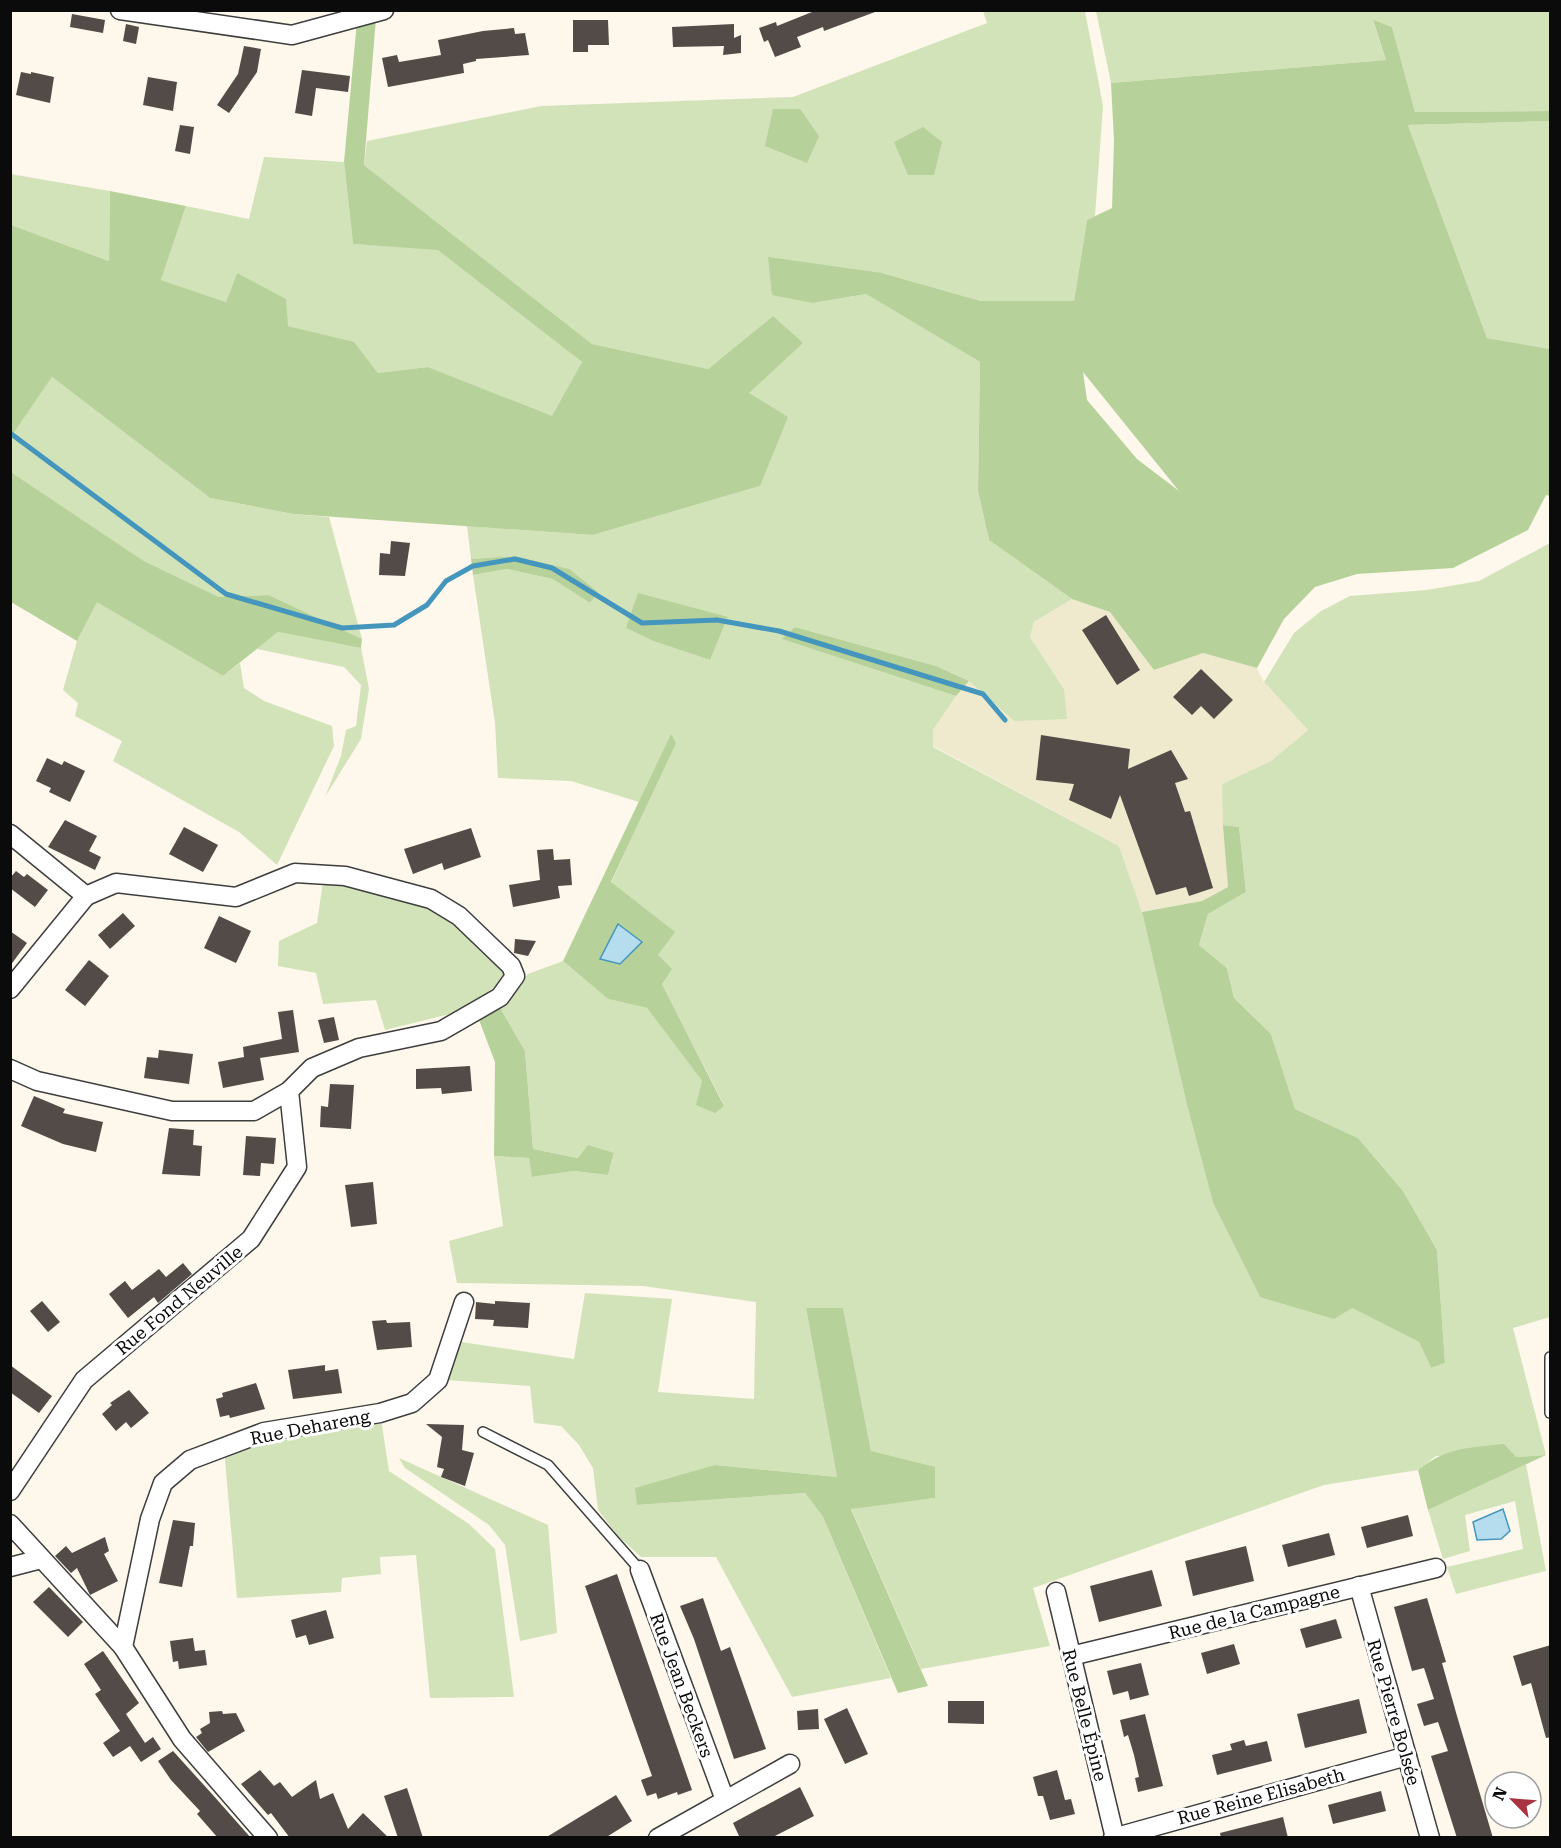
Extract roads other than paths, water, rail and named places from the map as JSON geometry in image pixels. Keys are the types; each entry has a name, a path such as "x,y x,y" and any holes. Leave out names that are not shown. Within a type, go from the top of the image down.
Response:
{"street":[{"path":"120,10 292,35 384,10"},
{"path":"10,834 86,896"},
{"path":"10,989 86,896 116,883 236,897 295,873 345,876 431,899 459,915 511,966 515,976 500,997 441,1031 359,1048 312,1068 289,1090 254,1111 172,1111 36,1081 10,1069"},
{"name":"Rue Fond Neuville","path":"10,1491 84,1380 251,1239 297,1167 289,1090"},
{"name":"Rue Dehareng","path":"123,1647 150,1519 163,1483 190,1460 264,1432 380,1413 412,1403 438,1380 464,1302"},
{"path":"10,1524 123,1647 182,1739 268,1838"},
{"path":"10,1568 41,1559"},
{"name":"Rue de la Campagne","path":"1071,1656 1436,1568"},
{"name":"Rue Jean Beckers","path":"640,1570 725,1800"},
{"name":"Rue Pierre Bolsée","path":"1359,1586 1430,1838"},
{"name":"Rue Belle Épine","path":"1056,1592 1114,1837"},
{"name":"Rue Reine Elisabeth","path":"1114,1837 1407,1756"},
{"path":"658,1838 790,1764"}],"lane":[{"path":"1550,1413 1551,1357"},
{"path":"483,1432 548,1465 640,1570"}],"water":[{"path":"618,924 642,942 620,964 600,959"},
{"path":"1503,1509 1510,1531 1501,1539 1477,1540 1473,1522"}],"waterway":[{"path":"10,433 226,594 342,628 394,625 427,605 446,581 473,566 515,559 552,568 642,623 717,620 779,631 983,694 1005,720"}]}
